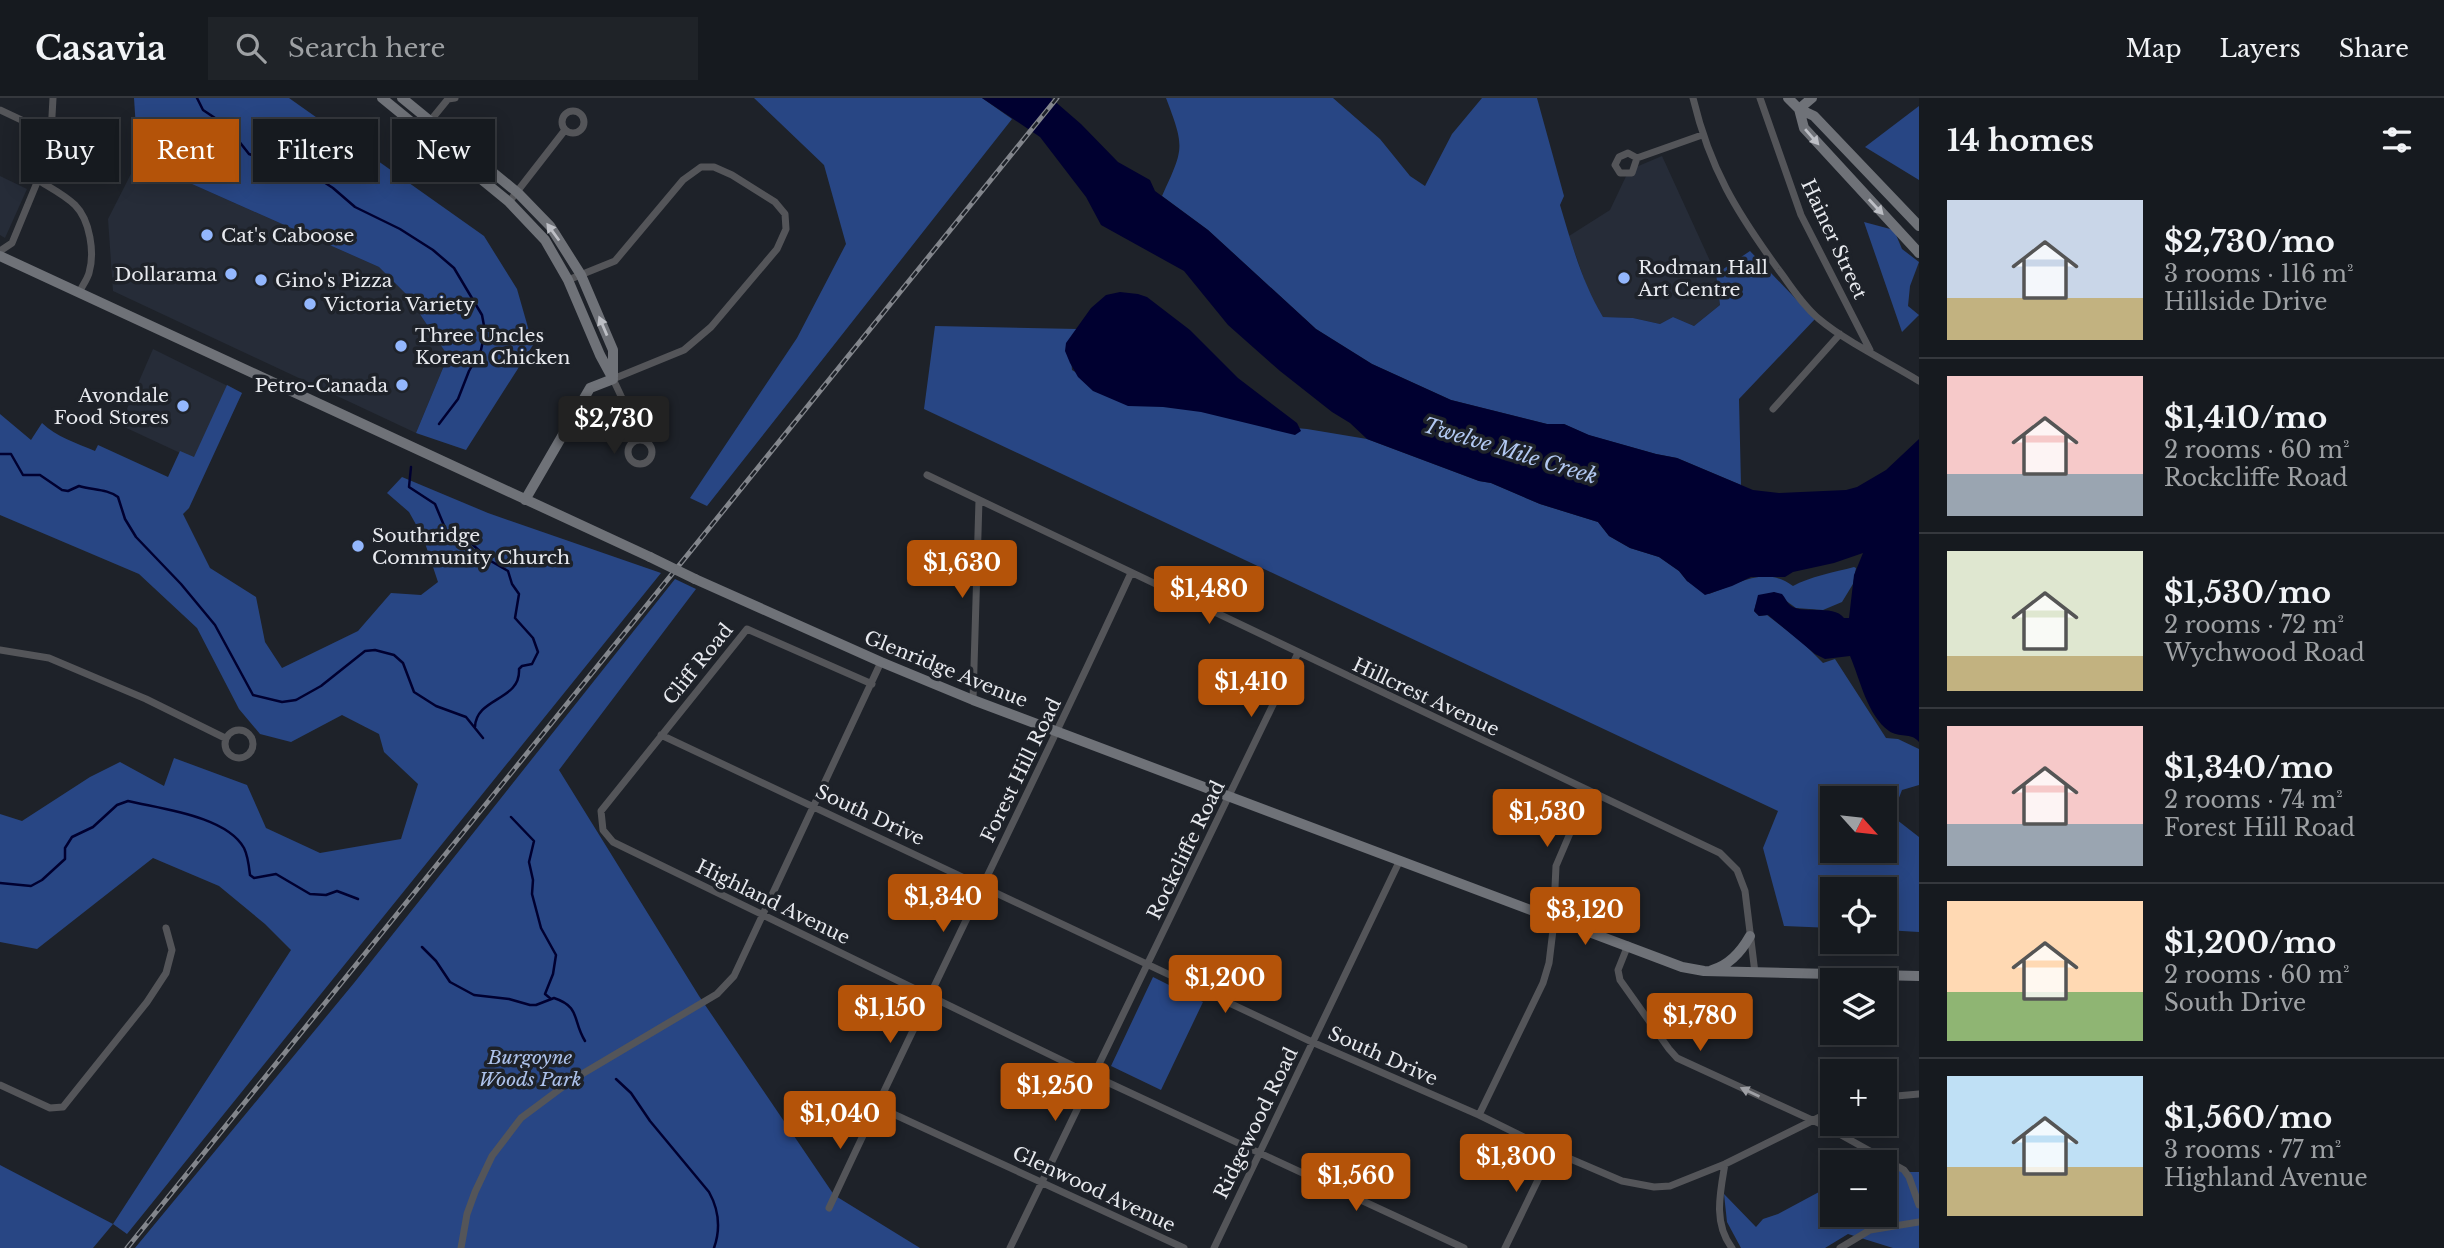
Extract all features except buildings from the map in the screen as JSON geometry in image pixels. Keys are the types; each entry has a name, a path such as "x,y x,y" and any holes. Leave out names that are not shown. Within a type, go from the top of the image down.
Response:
{"main road":[{"path":"382,98 407,119"},
{"path":"402,98 428,119"},
{"path":"1788,98 1799,109 1814,116 1844,145 1919,226"},
{"path":"1799,109 1812,98"},
{"path":"1799,109 1804,128 1919,253"},
{"path":"495,174 550,226 581,275 613,351 613,379"},
{"path":"484,182 509,202 545,240 568,280 613,379"},
{"name":"Glenridge Avenue","path":"0,254 695,579 881,662 1057,733 1682,967 1704,971 1755,973 1919,976"},
{"path":"525,500 590,388 613,379"},
{"path":"1704,971 1718,968 1730,961 1741,952 1750,936"}],"street":[{"path":"52,119 54,98"},
{"path":"432,119 448,98 455,98"},
{"path":"1693,98 1702,135 1717,173 1745,222 1802,301 1818,319 1919,381"},
{"name":"Hainer Street","path":"1760,98 1801,215 1870,351"},
{"path":"0,110 21,120"},
{"path":"509,202 565,131"},
{"path":"1637,158 1702,135"},
{"path":"568,280 615,261 683,180 701,167 714,167 733,175 775,202 785,214 786,229 777,249 711,327 684,350 613,379 629,413 637,440"},
{"path":"0,254 12,243 37,182"},
{"path":"41,182 74,204 86,226 89,236 89,272 79,293"},
{"path":"1773,409 1840,334"},
{"name":"Hillcrest Avenue","path":"927,475 1720,853 1737,870 1745,891 1755,973"},
{"path":"973,701 979,500"},
{"name":"Forest Hill Road","path":"830,1208 876,1106 1057,733 1131,573"},
{"name":"Cliff Road","path":"603,830 601,811 747,629 872,684"},
{"path":"0,650 49,658 146,699 225,738"},
{"name":"Rockcliffe Road","path":"1010,1248 1298,653"},
{"path":"461,1248 467,1214 475,1192 492,1156 521,1118 572,1080 717,994 734,976 881,662"},
{"path":"238,730 250,733 254,742 250,753 242,758 226,751 225,738 232,731 238,730"},
{"name":"South Drive","path":"661,735 982,884 1312,1042 1479,1115 1552,1152 1622,1181 1654,1187 1670,1186 1725,1164 1820,1116"},
{"path":"1479,1115 1543,983 1549,962 1556,866 1588,791"},
{"name":"Highland Avenue","path":"603,830 613,842 929,996 1464,1248"},
{"name":"Ridgewood Road","path":"1214,1248 1400,860"},
{"path":"0,1086 50,1108 62,1107 148,1002 166,973 172,950 166,928"},
{"path":"1628,945 1618,970 1620,980 1677,1058 1812,1120 1904,1170 1919,1205"},
{"path":"1897,1096 1919,1094"},
{"name":"Glenwood Avenue","path":"876,1106 1184,1248"},
{"path":"1505,1248 1552,1152"},
{"path":"1725,1164 1718,1200 1721,1223 1732,1248"},
{"path":"1840,1248 1870,1230 1919,1222"}],"shaded area":[{"path":"1662,156 1716,274 1720,305 1694,326 1673,317 1660,324 1633,318 1603,317 1589,293 1569,236 1610,210 1629,170"},
{"path":"133,170 133,182 188,182 379,267 407,295 448,356 416,433 113,291 108,219"},
{"path":"0,176 27,189 5,238 0,235"},
{"path":"153,349 242,393 206,465 120,425"}],"green space":[{"path":"134,98 289,98 319,119 253,119 253,182 378,182 378,161 392,171 392,182 408,182 484,236 517,289 533,345 466,450 416,433 448,356 407,295 379,267 188,182 239,182 239,119 135,119"},
{"path":"754,98 982,98 1012,119 707,506 690,498 797,338 846,244 824,165"},
{"path":"1166,98 1333,98 1380,139 1410,176 1425,186 1452,134 1482,98 1537,98 1564,196 1560,205 1583,277 1603,317 1633,318 1660,324 1673,317 1694,326 1720,305 1716,274 1750,251 1815,319 1739,399 1741,485 1677,458 1588,435 1564,424 1547,424 1451,400 1372,364 1316,329 1208,230 1162,196 1175,167 1179,148 1179,138"},
{"path":"1919,106 1919,180 1865,147"},
{"path":"1864,222 1894,230 1902,249 1919,262 1910,286 1908,306 1919,315 1902,332"},
{"path":"935,326 1078,329 1070,347 1072,370 1082,376 1261,425 1367,439 1479,481 1491,483 1540,504 1598,522 1609,536 1630,548 1659,557 1679,571 1687,581 1709,594 1751,578 1772,577 1793,586 1822,575 1856,568 1853,584 1842,602 1823,610 1796,608 1774,592 1756,604 1754,611 1759,616 1767,615 1802,642 1823,663 1835,659 1886,738 1898,739 1919,749 1919,785 1902,790 1897,803 1897,786 1820,786 1820,863 1897,863 1897,820 1919,837 1919,932 1897,931 1897,877 1820,877 1820,928 1784,926 1763,848 1778,811 924,409"},
{"path":"227,385 242,393 189,508 183,514 210,568 256,597 265,642 282,668 358,631 391,593 421,595 438,582 423,537 409,512 387,493 402,477 488,513 661,573 127,1234 113,1224 291,950 265,924 219,886 153,858 37,949 0,942 0,814 22,821 90,777 120,762 164,786 174,758 247,785 266,828 320,853 401,839 418,784 384,752 379,734 342,715 291,742 260,734 239,709 197,628 139,574 0,515 0,414 31,440 42,423 54,432 95,451 98,445 168,477 180,451 194,457"},
{"name":"Burgoyne Woods Park","path":"675,579 696,589 559,770 699,996 834,1195 920,1248 135,1248 354,983"},
{"path":"1153,977 1203,1002 1161,1090 1111,1066"},
{"path":"0,1165 113,1224 93,1248 0,1248"},
{"path":"1897,1168 1919,1172 1919,1248 1893,1248 1848,1234 1825,1248 1741,1248 1727,1222 1724,1194 1756,1227 1763,1219 1820,1191 1820,1227 1897,1227"}],"water":[{"name":"Twelve Mile Creek","path":"982,98 1051,98 1118,162 1150,180 1155,191 1208,230 1316,329 1372,364 1451,400 1547,424 1564,424 1589,435 1677,458 1753,490 1779,493 1846,490 1857,487 1886,470 1919,439 1919,742 1912,737 1893,733 1881,724 1865,696 1850,656 1825,659 1815,654 1768,615 1759,616 1754,611 1758,595 1774,592 1782,594 1794,607 1832,611 1849,618 1854,575 1863,553 1793,572 1785,577 1751,577 1705,595 1659,557 1630,548 1609,536 1598,522 1540,504 1491,483 1479,481 1367,439 1350,423 1280,371 1228,325 1184,271 1101,225 1086,197 1040,137"},
{"path":"1120,292 1147,297 1190,330 1238,378 1297,423 1301,431 1295,435 1201,412 1128,406 1093,391 1078,377 1070,363 1065,351 1066,343 1091,308 1106,295"}],"waterway":[{"path":"197,98 203,110 227,126 249,154 261,158 279,157 290,160 333,188 355,207 400,229 433,250 454,268 482,315 485,331 481,350 458,399 439,424"},
{"path":"0,454 11,454 23,475 40,475 62,490 68,491 79,486 105,491 118,497 125,519 136,537 215,625 253,695 282,702 296,700 321,686 365,651 375,650 394,655 403,663 414,692 436,706 466,717 483,738"},
{"path":"411,467 409,487 435,504 448,535 454,540 471,543 489,560 508,571 519,594 515,618 533,638 538,652 532,664 519,669 518,679 513,687 477,717 475,727"},
{"path":"0,883 31,886 42,880 65,859 65,848 72,837 93,827 117,805 128,801 192,816 223,828 244,848 250,875 254,878 276,874 310,894 326,895 337,891 358,899"},
{"path":"511,817 534,841 529,862 533,880 532,894 541,928 556,955 553,974 545,994 551,999"},
{"path":"422,947 436,961 450,982 474,995 509,999 530,1005 554,998 563,1002 575,1015 585,1041"},
{"path":"616,1079 631,1093 650,1121 709,1192 718,1219 714,1248"}],"railway":[{"path":"127,1248 1057,98"}],"place":[{"name":"Cat's Caboose","path":"207,235"},
{"name":"Dollarama","path":"231,274"},
{"name":"Rodman Hall Art Centre","path":"1624,278"},
{"name":"Gino's Pizza","path":"261,280"},
{"name":"Victoria Variety","path":"310,304"},
{"name":"Three Uncles Korean Chicken","path":"401,346"},
{"name":"Petro-Canada","path":"402,385"},
{"name":"Avondale Food Stores","path":"183,406"},
{"name":"Southridge Community Church","path":"358,546"}]}
